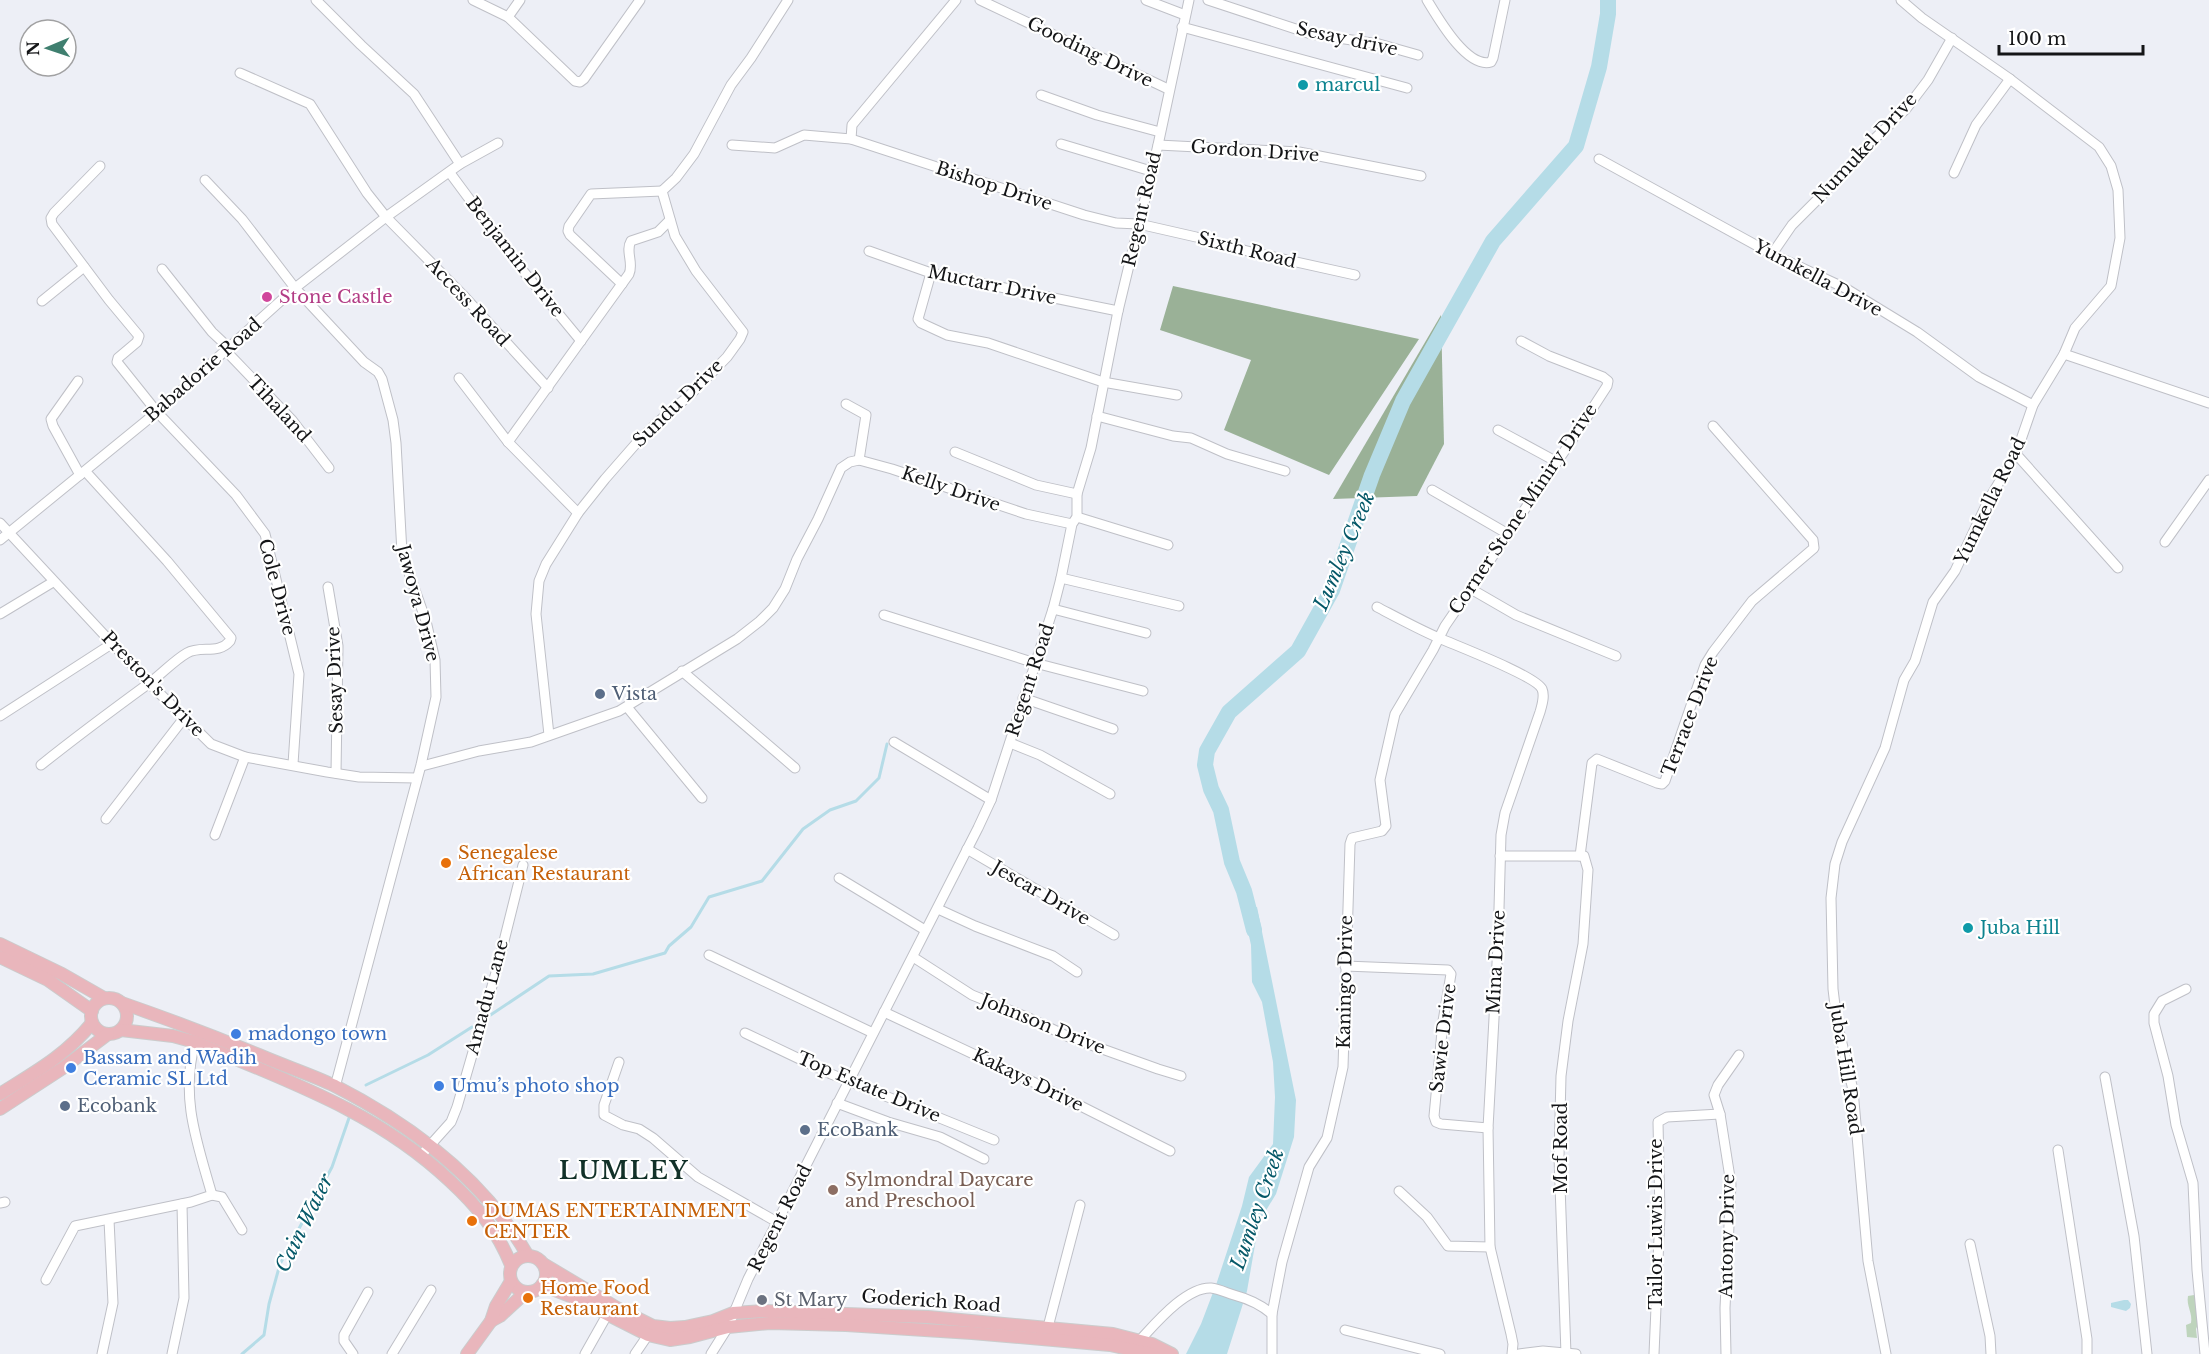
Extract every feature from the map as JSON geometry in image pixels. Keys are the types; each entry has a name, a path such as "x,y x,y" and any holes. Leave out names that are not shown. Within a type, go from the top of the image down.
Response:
{"main road":[{"path":"0,944 62,974 104,998"},
{"path":"0,957 48,980 92,1017 97,1030 108,1034"},
{"path":"0,1094 44,1068 79,1039 98,1001 104,998 114,998 122,1003 208,1033 335,1087 406,1127 430,1145 493,1205 528,1256"},
{"path":"121,1030 127,1016 122,1003"},
{"path":"0,1108 63,1068 108,1034 121,1030 173,1036 195,1042 335,1102 397,1136 422,1155 484,1215 503,1243 512,1265 511,1281 496,1306 491,1321 467,1354"},
{"path":"511,1281 520,1290 526,1292 533,1291 542,1285 545,1278 545,1265 535,1257 520,1257 512,1265"},
{"name":"Goderich Road","path":"545,1265 617,1308 653,1326 670,1329 712,1321 733,1313 765,1311 838,1313 1048,1327 1113,1334 1140,1340 1151,1350"},
{"name":"Goderich Road","path":"542,1285 575,1298 648,1335 670,1340 728,1327 770,1323 855,1326 1093,1343 1151,1350"},
{"path":"491,1321 500,1316 526,1292"},
{"path":"1151,1350 1172,1354"}],"street":[{"path":"316,0 414,94 460,164"},
{"path":"472,0 508,16 575,81 580,82 640,0"},
{"path":"508,16 520,0"},
{"path":"622,284 570,235 567,231 569,226 591,194 662,191 676,178 694,154 730,85 751,58 788,0"},
{"path":"851,139 852,125 956,0"},
{"name":"Gooding Drive","path":"980,0 1168,89"},
{"path":"1146,0 1185,15"},
{"name":"Regent Road","path":"711,1354 728,1327 777,1222 938,909 990,800 1053,609 1061,578 1074,520 1077,494 1091,448 1118,311 1158,145 1168,89 1189,0"},
{"name":"Sesay drive","path":"1208,0 1311,34 1379,44 1418,55"},
{"path":"1427,0 1463,50 1470,57 1485,64 1491,62 1493,58 1504,0"},
{"name":"Yumkella Road","path":"1851,822 1885,748 1904,680 1915,662 1933,602 1955,571 1989,499 2016,454 2033,405 2064,354 2075,328 2111,286 2120,238 2118,190 2111,166 2099,147 2010,79 1922,18 1901,0"},
{"path":"1182,27 1407,88"},
{"name":"Numukel Drive","path":"1772,254 1792,225 1855,162 1869,144 1906,109 1928,80 1952,38"},
{"name":"Access Road","path":"240,73 310,104 367,193 386,217 464,295 548,388"},
{"path":"1954,173 1976,125 2010,79"},
{"path":"1041,95 1097,115 1160,132"},
{"name":"Bishop Drive","path":"732,145 775,148 804,135 851,139 1084,215 1116,223 1139,224"},
{"name":"Babadorie Road","path":"0,540 157,412 295,288 386,217 460,164 498,144"},
{"path":"1061,144 1151,171"},
{"name":"Gordon Drive","path":"1158,145 1299,152 1421,176"},
{"name":"Yumkella Drive","path":"1599,159 1772,254 1845,288 1917,333 1979,378 2033,405"},
{"path":"42,301 84,267 52,224 51,218 100,166"},
{"name":"Benjamin Drive","path":"450,173 519,266 581,341"},
{"name":"Jawoya Drive","path":"205,180 242,219 295,288 364,362 378,372 388,398 396,443 402,553 426,621 435,660 436,698 335,1087"},
{"name":"Sundu Drive","path":"549,735 537,623 537,591 546,564 578,513 640,439 689,396 727,357 743,332 696,271 675,236 662,191"},
{"path":"508,442 631,270 628,248 631,241 658,232 670,220"},
{"name":"Sixth Road","path":"1139,224 1355,275"},
{"name":"Muctarr Drive","path":"869,251 931,273 1118,311"},
{"name":"Cole Drive","path":"84,267 139,336 137,342 118,358 117,362 157,412 236,495 265,534 299,674 293,764"},
{"name":"Tihaland","path":"162,269 212,332 308,439 329,468"},
{"path":"931,273 918,318 921,322 947,335 988,343 1103,382 1177,395"},
{"name":"Corner Stone Miniry Drive","path":"1438,638 1607,386 1608,381 1603,376 1549,356 1521,341"},
{"path":"2064,354 2209,403"},
{"path":"459,378 508,442 578,513"},
{"path":"41,765 95,721 187,653 195,650 217,649 228,644 231,638 167,561 83,473 53,426 51,419 78,381"},
{"path":"422,765 479,751 531,742 627,707 737,639 760,621 773,608 785,589 841,468 850,462 860,460 866,415 846,404"},
{"path":"1097,416 1173,436 1191,438 1227,454 1285,471"},
{"name":"Terrace Drive","path":"1580,856 1592,763 1597,759 1602,759 1656,783 1665,782 1705,665 1713,652 1752,601 1814,548 1813,540 1713,426"},
{"path":"1498,430 1557,462"},
{"path":"955,452 1036,485 1077,494"},
{"path":"2016,454 2118,568"},
{"name":"Kelly Drive","path":"860,460 1026,514 1074,520 1168,545"},
{"path":"2165,542 2209,480"},
{"path":"1432,490 1508,534"},
{"name":"Preston's Drive","path":"0,523 149,683 211,744 245,757 359,777 417,778"},
{"path":"1061,578 1179,606"},
{"path":"0,614 53,582"},
{"name":"Sesay Drive","path":"328,587 338,646 336,773"},
{"path":"1471,589 1516,615 1616,656"},
{"path":"1377,608 1438,638"},
{"path":"1053,609 1146,633"},
{"path":"884,615 1035,663 1143,691"},
{"name":"Mina Drive","path":"1438,638 1515,672 1535,682 1542,689 1543,699 1540,712 1505,813 1500,856 1498,945 1488,1128 1490,1247 1511,1334 1512,1354"},
{"name":"Kaningo Drive","path":"1272,1354 1272,1314 1282,1262 1309,1167 1327,1138 1343,1067 1350,844 1352,838 1382,831 1386,826 1380,780 1395,714 1438,638"},
{"path":"0,716 113,643"},
{"path":"682,671 795,768"},
{"path":"1023,698 1113,729"},
{"path":"627,707 702,798"},
{"path":"106,819 184,718"},
{"path":"894,742 990,800"},
{"path":"1010,743 1049,760 1110,794"},
{"path":"215,835 245,757"},
{"name":"Juba Hill Road","path":"1851,822 1832,878 1833,989 1837,1022 1853,1090 1868,1261 1886,1354"},
{"name":"Jescar Drive","path":"967,849 1114,935"},
{"path":"1500,856 1580,856"},
{"name":"Mof Road","path":"1566,1353 1559,1157 1561,1076 1568,1021 1583,944 1588,870 1584,856 1580,856"},
{"name":"Amadu Lane","path":"422,1155 451,1122 457,1107 491,992 523,865"},
{"path":"839,878 926,930"},
{"path":"938,909 1053,956 1077,972"},
{"path":"710,955 873,1033"},
{"name":"Johnson Drive","path":"913,957 972,995 1069,1037 1181,1076"},
{"name":"Sawie Drive","path":"1345,966 1448,970 1451,974 1443,1021 1434,1116 1436,1122 1441,1124 1488,1128"},
{"path":"2186,989 2162,1001 2154,1014 2154,1023 2168,1076 2176,1125 2193,1183 2197,1270 2205,1354"},
{"name":"Kakays Drive","path":"885,1012 1033,1082 1170,1151"},
{"name":"Top Estate Drive","path":"745,1034 849,1081 994,1140"},
{"path":"195,1042 189,1068 189,1103 192,1124 212,1195"},
{"name":"Antony Drive","path":"1726,1354 1725,1308 1731,1184 1720,1114 1714,1095 1718,1085 1739,1055"},
{"path":"620,1062 604,1105 604,1115 623,1125 639,1129 653,1138 698,1177 777,1222"},
{"path":"2105,1077 2134,1236 2147,1354"},
{"path":"837,1103 888,1122 940,1137 984,1159"},
{"name":"Tailor Luwis Drive","path":"1654,1354 1660,1214 1658,1122 1667,1117 1720,1114"},
{"path":"2058,1150 2076,1260 2087,1354"},
{"path":"1399,1191 1427,1217 1448,1246 1490,1247"},
{"path":"46,1280 75,1226 182,1204 212,1195 222,1197 242,1230"},
{"path":"172,1354 184,1298 182,1204"},
{"path":"1048,1327 1080,1205"},
{"path":"102,1354 113,1303 108,1220"},
{"path":"1970,1244 1982,1295 1991,1354"},
{"path":"1140,1340 1172,1308 1198,1290 1212,1288 1248,1299 1272,1314"},
{"path":"392,1354 431,1290"},
{"path":"354,1354 344,1341 344,1335 368,1292"},
{"path":"585,1354 608,1315"},
{"path":"1345,1330 1440,1354"},
{"path":"635,1354 648,1335"},
{"path":"1519,1354 1543,1351 1576,1354"}],"green space":[{"path":"1173,286 1419,339 1329,475 1224,430 1251,360 1160,330"},
{"path":"1441,315 1444,444 1417,496 1333,499"},
{"path":"2188,1296 2197,1296 2199,1307 2196,1311 2199,1322 2196,1329 2197,1338 2187,1337 2186,1325 2191,1323"}],"water":[{"path":"1257,907 1296,1100 1294,1137 1276,1194 1259,1222 1247,1291 1227,1354 1186,1354 1201,1324 1217,1282 1249,1177 1273,1144 1275,1097 1273,1062 1262,1002 1252,982 1251,945 1243,909"},
{"path":"2128,1300 2131,1304 2126,1311 2111,1307 2111,1303"}],"waterway":[{"name":"Lumley Creek","path":"1254,930 1244,891 1232,862 1221,810 1211,789 1205,765 1207,751 1229,712 1298,651 1332,590 1372,475 1403,401 1493,241 1576,146 1599,67 1608,14 1608,0"},
{"name":"Cain Water","path":"486,1018 549,976 593,974 665,953 669,946 691,927 709,897 762,881 803,829 830,810 856,801 879,778 887,744"},
{"name":"Cain Water","path":"366,1085 428,1055 472,1027"},
{"name":"Cain Water","path":"242,1354 264,1335 269,1304 280,1264 332,1167 349,1118"}],"place":[{"name":"marcul","path":"1303,85"},
{"name":"Stone Castle","path":"267,297"},
{"name":"Vista","path":"600,694"},
{"name":"Senegalese African Restaurant","path":"446,863"},
{"name":"Juba Hill","path":"1968,928"},
{"name":"madongo town","path":"236,1034"},
{"name":"Bassam and Wadih Ceramic SL Ltd","path":"71,1068"},
{"name":"Umu’s photo shop","path":"439,1086"},
{"name":"Ecobank","path":"65,1106"},
{"name":"EcoBank","path":"805,1130"},
{"name":"Sylmondral Daycare and Preschool","path":"833,1190"},
{"name":"DUMAS ENTERTAINMENT CENTER","path":"472,1221"},
{"name":"Home Food Restaurant","path":"528,1298"},
{"name":"St Mary","path":"762,1300"}],"district":[{"name":"LUMLEY","path":"624,1170"}]}
